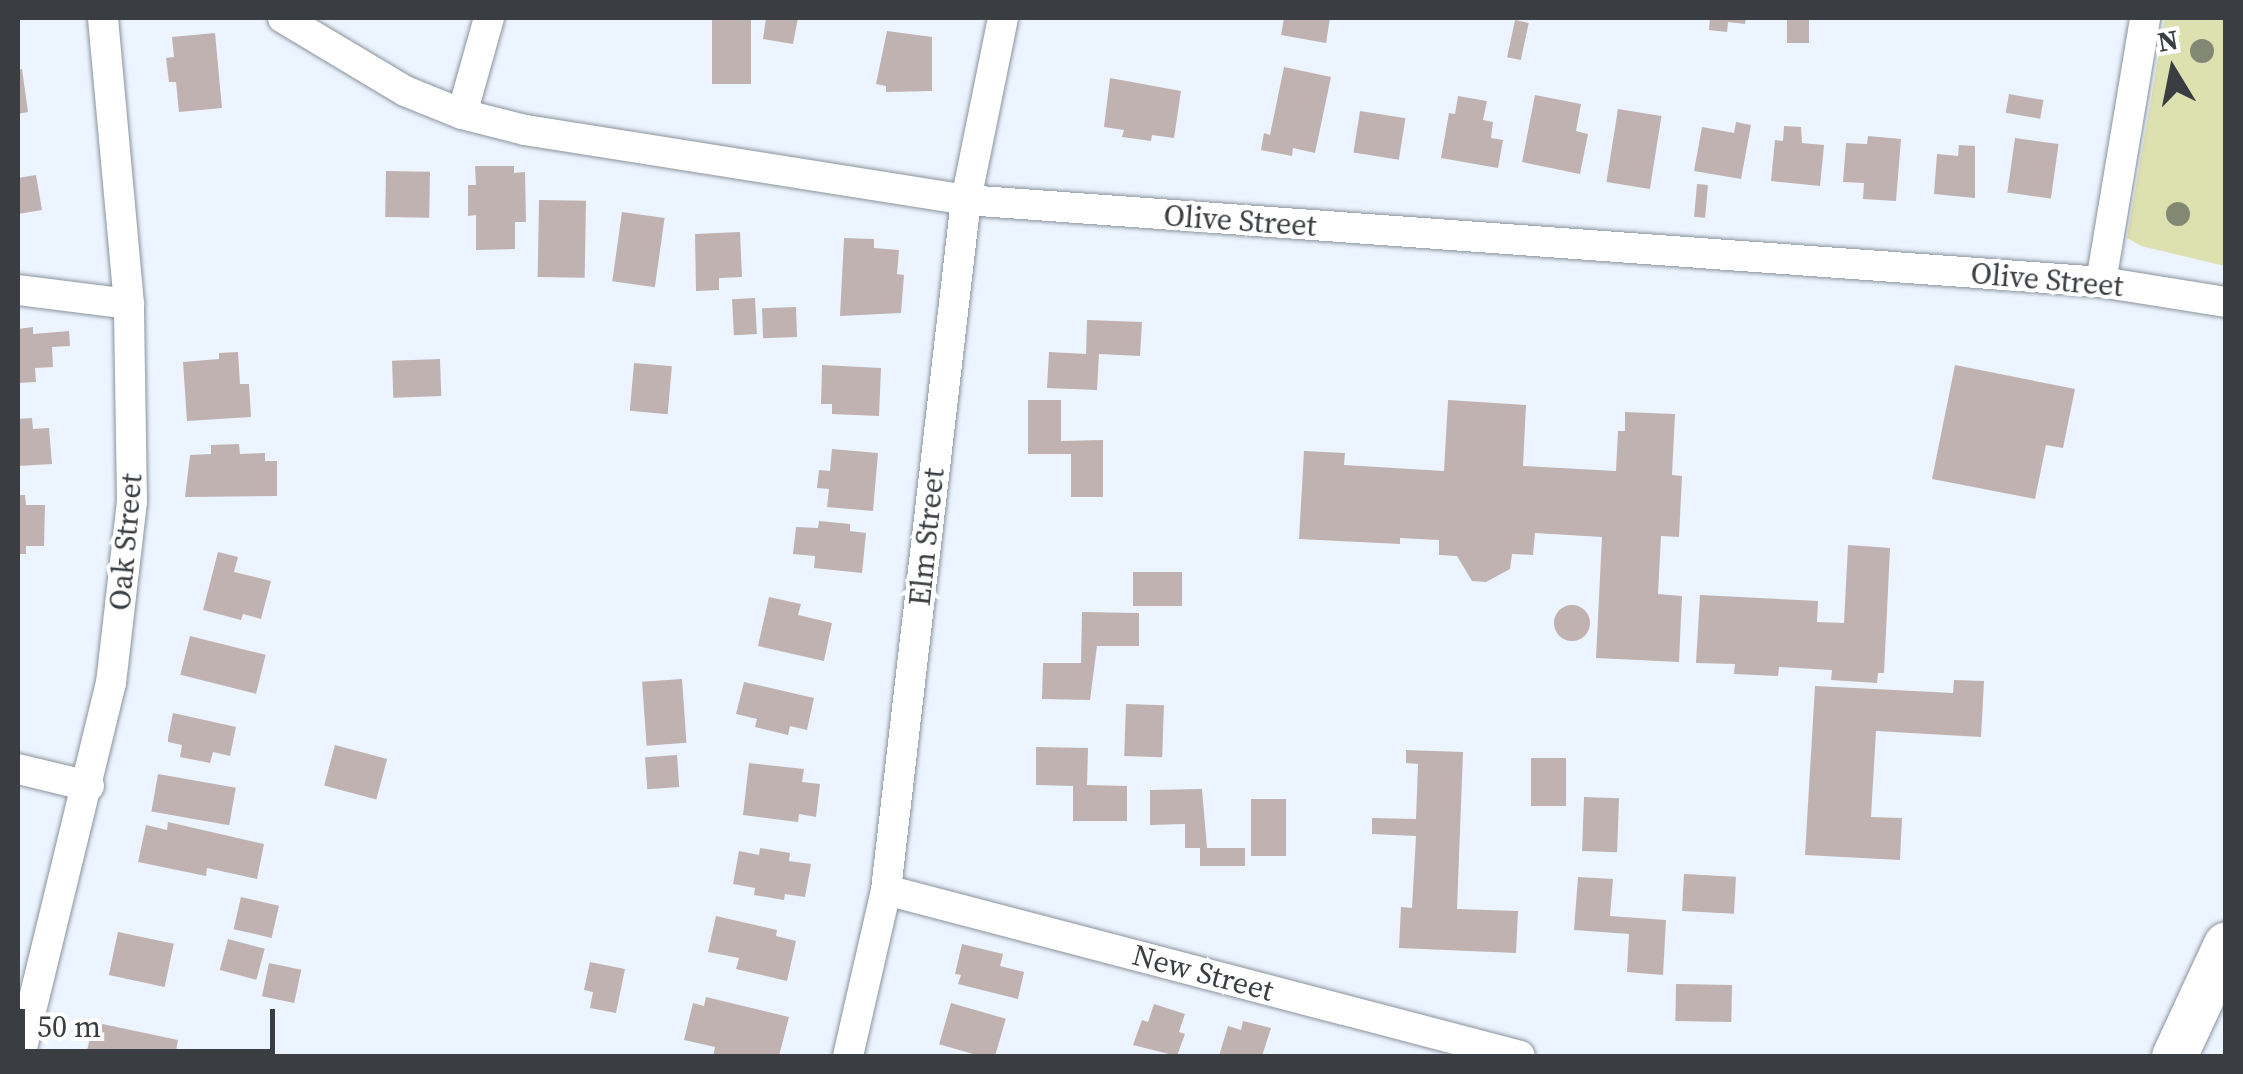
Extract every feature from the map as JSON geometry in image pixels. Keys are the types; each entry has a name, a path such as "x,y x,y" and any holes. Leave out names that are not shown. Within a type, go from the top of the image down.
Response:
{"main road":[{"path":"2174,1056 2226,944"}],"street":[{"name":"Oak Street","path":"20,1056 112,683 132,502 129,304 103,18"},
{"name":"Olive Street","path":"283,18 404,91 462,114 525,130 966,200 2101,282 2226,302"},
{"path":"462,114 488,18"},
{"name":"Elm Street","path":"848,1056 886,890 966,200 1002,18"},
{"path":"2101,282 2145,18"},
{"path":"18,290 129,304"},
{"path":"18,769 89,786"},
{"name":"New Street","path":"886,890 1520,1056"}],"green space":[{"path":"2165,18 2225,18 2225,266 2141,246 2127,238"}],"building":[{"path":"712,18 751,18 751,84 712,84"},
{"path":"766,18 798,18 793,44 763,39"},
{"path":"1284,18 1330,18 1326,43 1281,35"},
{"path":"1710,18 1746,18 1745,24 1728,22 1727,32 1709,30"},
{"path":"1787,18 1809,18 1809,43 1787,43"},
{"path":"1515,20 1529,23 1521,60 1507,57"},
{"path":"887,31 932,37 932,91 886,92 886,86 876,84"},
{"path":"215,33 222,108 179,112 176,82 169,82 166,58 174,57 172,37"},
{"path":"1284,67 1331,77 1315,153 1293,148 1292,156 1261,150 1264,133 1270,135"},
{"path":"22,69 28,112 18,114 18,70"},
{"path":"1110,78 1181,91 1174,138 1152,135 1151,141 1122,137 1124,130 1104,127"},
{"path":"2009,94 2043,100 2040,119 2006,113"},
{"path":"1535,95 1581,104 1576,131 1588,134 1580,174 1522,162"},
{"path":"1458,96 1487,101 1483,120 1493,122 1491,138 1503,140 1498,168 1441,158 1449,113 1455,114"},
{"path":"1618,109 1661,116 1650,189 1606,182"},
{"path":"1360,111 1405,118 1399,160 1353,152"},
{"path":"1736,122 1751,125 1741,179 1694,171 1702,127 1734,133"},
{"path":"1784,126 1801,127 1802,143 1824,145 1820,186 1771,181 1775,140 1783,141"},
{"path":"1868,136 1901,139 1896,201 1863,199 1864,183 1843,182 1846,143 1867,144"},
{"path":"2015,138 2059,144 2051,199 2007,192"},
{"path":"1959,145 1975,146 1975,198 1934,194 1937,154 1958,156"},
{"path":"475,166 514,166 514,173 525,172 526,222 515,222 515,249 476,250 476,215 468,216 468,185 476,185"},
{"path":"386,171 430,172 429,218 385,217"},
{"path":"36,175 42,210 18,214 18,178"},
{"path":"1697,184 1708,185 1705,218 1694,217"},
{"path":"539,200 586,201 585,278 538,277"},
{"path":"622,212 665,218 655,287 612,281"},
{"path":"740,232 742,277 719,278 719,290 696,291 695,234"},
{"path":"844,238 874,239 874,248 899,250 897,274 904,275 901,313 840,316"},
{"path":"755,298 757,334 734,335 732,299"},
{"path":"796,307 797,337 763,338 762,308"},
{"path":"1087,320 1142,322 1140,356 1099,354 1097,390 1047,388 1049,352 1086,354"},
{"path":"33,327 33,334 69,331 70,346 52,347 53,367 35,368 36,382 18,383 18,329"},
{"path":"238,352 240,384 249,384 251,417 187,421 183,362 219,359 219,353"},
{"path":"440,359 441,396 393,398 392,361"},
{"path":"634,363 672,366 668,414 630,411"},
{"path":"822,365 881,368 879,416 832,414 832,404 821,404"},
{"path":"1955,365 2075,389 2063,448 2046,445 2035,499 1932,479"},
{"path":"1028,400 1061,400 1061,441 1103,440 1103,497 1071,497 1071,454 1028,454"},
{"path":"1448,400 1526,405 1523,466 1616,471 1618,431 1625,431 1625,412 1675,414 1672,475 1682,476 1679,537 1661,536 1658,594 1682,596 1679,662 1596,658 1602,537 1535,533 1533,555 1512,554 1510,569 1486,582 1472,581 1457,556 1439,555 1439,540 1400,538 1400,544 1299,539 1304,451 1345,453 1344,465 1444,471"},
{"path":"32,418 33,429 49,428 52,464 18,466 18,419"},
{"path":"239,444 240,454 265,453 265,461 277,461 277,496 185,497 190,455 211,454 211,445"},
{"path":"832,449 878,453 873,511 827,507 829,489 817,488 819,470 830,471"},
{"path":"18,495 25,495 26,505 45,505 44,546 26,546 26,554 18,554"},
{"path":"819,521 850,524 850,531 866,533 862,573 814,568 815,556 793,554 796,527 818,528"},
{"path":"1848,545 1890,548 1884,673 1878,673 1877,683 1831,680 1832,670 1779,667 1778,676 1734,674 1735,664 1696,663 1700,595 1818,601 1817,622 1844,623"},
{"path":"218,552 238,557 234,572 271,581 261,619 243,614 241,620 203,610"},
{"path":"1133,572 1182,572 1182,606 1133,606"},
{"path":"769,597 801,604 798,615 832,623 824,661 758,646"},
{"path":"1572,605 1585,610 1590,623 1585,636 1572,641 1559,636 1554,623 1559,610"},
{"path":"1082,612 1139,613 1139,646 1097,646 1090,700 1042,699 1043,663 1081,663"},
{"path":"190,636 266,655 256,694 180,675"},
{"path":"682,679 686,743 647,746 642,682"},
{"path":"1954,680 1984,681 1981,737 1876,731 1871,817 1902,818 1900,860 1805,855 1815,686 1953,693"},
{"path":"744,682 814,698 807,730 790,726 788,735 755,727 757,719 736,714"},
{"path":"1126,704 1164,705 1162,757 1124,756"},
{"path":"173,713 236,727 230,756 213,752 210,763 180,757 182,745 168,742"},
{"path":"335,745 387,759 376,800 324,786"},
{"path":"1036,747 1088,748 1087,785 1127,786 1127,821 1073,821 1073,786 1036,785"},
{"path":"1406,750 1463,752 1457,909 1518,911 1516,953 1399,948 1401,907 1412,908 1416,836 1372,834 1372,818 1416,819 1418,764 1406,763"},
{"path":"677,755 679,787 647,789 645,757"},
{"path":"1531,758 1566,758 1566,806 1531,806"},
{"path":"749,763 804,769 802,782 820,784 816,817 799,814 798,822 743,815"},
{"path":"158,774 236,788 229,825 151,811"},
{"path":"1202,789 1207,848 1245,848 1245,866 1200,866 1200,848 1185,848 1185,824 1150,825 1150,790"},
{"path":"1584,797 1619,798 1617,852 1582,851"},
{"path":"1251,799 1286,799 1286,856 1251,856"},
{"path":"168,822 264,844 257,879 207,868 206,876 138,862 146,825 167,830"},
{"path":"760,848 790,853 789,861 811,864 805,897 785,894 784,900 754,895 755,888 733,884 739,851 759,855"},
{"path":"1684,874 1736,877 1734,914 1682,911"},
{"path":"1578,877 1613,879 1610,916 1666,920 1663,975 1627,972 1629,934 1574,930"},
{"path":"241,897 279,906 272,938 234,929"},
{"path":"716,916 777,930 776,936 796,941 787,981 736,969 739,958 708,952"},
{"path":"118,932 174,944 165,987 109,975"},
{"path":"228,939 265,949 256,980 220,970"},
{"path":"962,944 1003,954 1000,966 1024,972 1018,999 958,984 961,975 955,974"},
{"path":"590,962 625,969 616,1013 590,1008 593,992 584,990"},
{"path":"269,963 301,970 294,1003 262,996"},
{"path":"1676,984 1732,985 1731,1022 1675,1021"},
{"path":"706,997 789,1017 779,1056 713,1056 715,1047 684,1040 693,1003 704,1006"},
{"path":"951,1003 1006,1019 995,1056 980,1056 939,1044"},
{"path":"1154,1004 1185,1014 1179,1032 1185,1034 1177,1056 1133,1045 1142,1020 1148,1022"},
{"path":"1243,1021 1271,1028 1262,1056 1219,1056 1228,1026 1241,1030"},
{"path":"93,1022 178,1040 175,1056 86,1056"}]}
